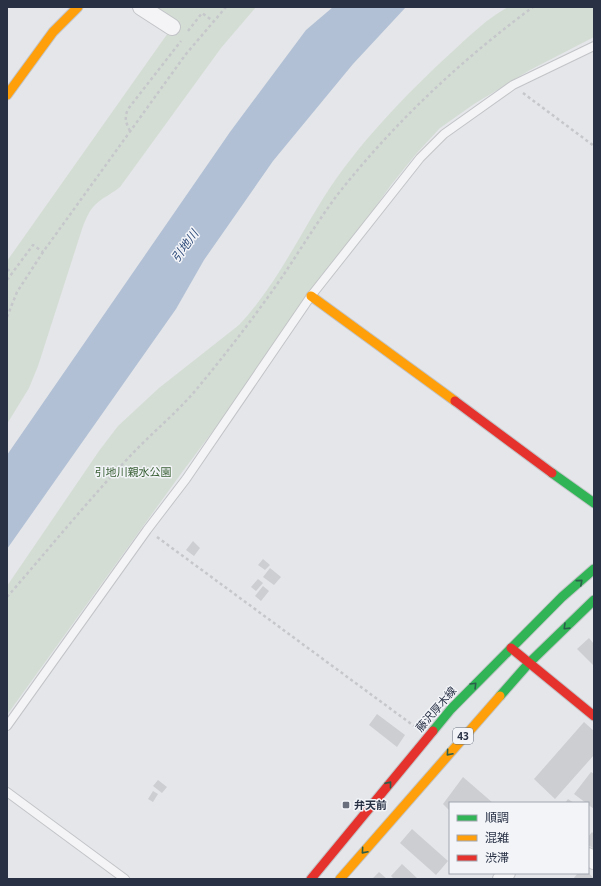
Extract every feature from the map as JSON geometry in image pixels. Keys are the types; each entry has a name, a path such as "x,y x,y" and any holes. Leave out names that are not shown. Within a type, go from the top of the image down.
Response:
{"main road":[{"path":"7,95 52,32 78,7"},
{"path":"311,296 594,503"},
{"name":"藤沢厚木線","path":"311,879 451,709 562,597 594,569"},
{"name":"43","path":"340,879 529,663 594,600"},
{"path":"511,648 594,716"}],"street":[{"path":"142,7 172,27"}],"lane":[{"path":"7,726 147,530 186,479 311,296 425,153 444,134 513,85 594,46"},
{"path":"7,792 125,879"}],"path":[{"path":"7,317 17,292 43,252 186,54 226,7"},
{"path":"7,597 128,458 200,386 279,281 327,209 369,156 446,77 480,47 533,7"},
{"path":"130,131 126,124 125,117 128,109 202,12 213,21"},
{"path":"513,85 594,146"},
{"path":"7,280 33,245 43,252"},
{"path":"7,268 12,273"},
{"path":"147,530 428,736"}],"green space":[{"path":"151,7 256,7 221,48 120,187 97,203 89,213 83,226 38,366 29,388 7,424 7,261 175,23"},
{"name":"引地川親水公園","path":"508,7 594,7 594,37 530,70 474,104 440,128 416,154 391,185 272,352 180,475 7,715 7,586 99,451 118,426 159,388 239,325 252,311 274,280 324,197 367,139 400,102 435,68 493,16"}],"water":[{"name":"引地川","path":"333,7 406,7 353,64 273,161 204,260 176,309 7,549 7,455 230,132 306,30"}],"building":[{"path":"193,541 200,548 194,556 186,550"},
{"path":"263,559 270,565 265,570 258,565"},
{"path":"270,568 281,577 274,585 263,577"},
{"path":"258,579 263,583 256,591 251,587"},
{"path":"263,586 269,591 261,601 255,596"},
{"path":"589,638 594,644 594,666 577,649"},
{"path":"377,714 405,735 397,747 369,725"},
{"path":"584,722 594,731 594,755 555,799 534,779"},
{"path":"591,772 594,774 594,809 589,805 589,802 585,802 574,794"},
{"path":"463,777 492,802 449,802 449,810 443,804"},
{"path":"158,780 167,787 162,793 153,786"},
{"path":"153,791 158,794 153,802 148,799"},
{"path":"568,799 572,802 566,802"},
{"path":"412,829 448,861 436,875 400,843"},
{"path":"592,832 594,834 593,848 589,846 589,836"},
{"path":"402,864 418,879 394,879 391,876"},
{"path":"379,872 387,879 372,879"},
{"path":"589,873 594,879 573,879 577,874"}],"traffic: fast":[{"path":"552,473 594,503"},
{"path":"433,731 451,709 562,597 594,569"},
{"path":"500,696 529,663 594,600"}],"traffic: slow":[{"path":"7,95 53,32 78,7"},
{"path":"311,296 455,401"},
{"path":"340,879 500,696"}],"traffic: jam":[{"path":"455,401 552,473"},
{"path":"511,648 594,716"},
{"path":"311,879 433,731"}],"place":[{"name":"弁天前","path":"346,805"}]}
